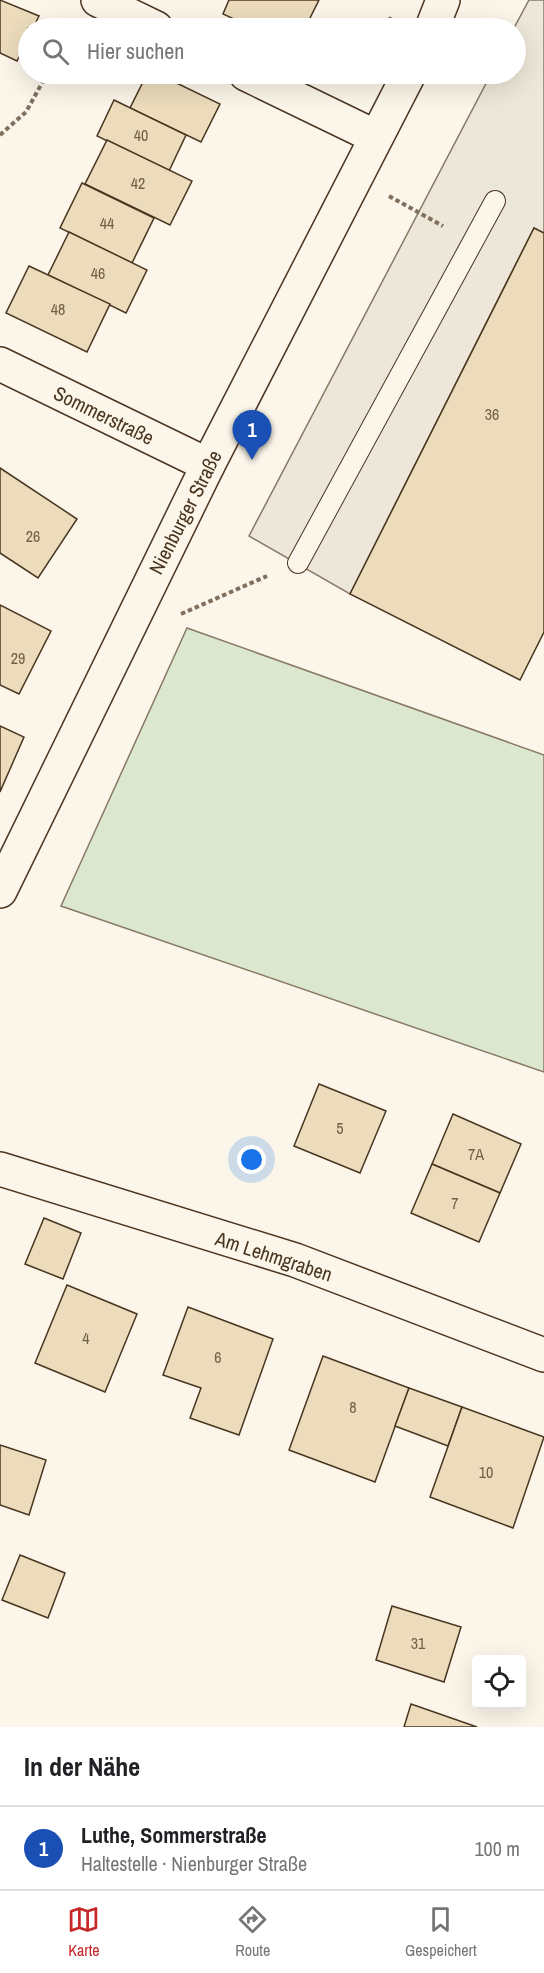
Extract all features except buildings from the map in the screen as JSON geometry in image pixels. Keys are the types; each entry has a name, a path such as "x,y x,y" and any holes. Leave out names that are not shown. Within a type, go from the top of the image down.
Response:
{"street":[{"path":"98,0 135,18"},
{"path":"436,18 444,0"},
{"path":"267,84 376,137"},
{"name":"Nienburger Straße","path":"0,891 120,641 208,465 404,84"},
{"name":"Sommerstraße","path":"0,364 208,465"},
{"name":"Am Lehmgraben","path":"0,1169 295,1260 544,1355"}],"lane":[{"path":"298,563 495,201"}],"path":[{"path":"0,135 26,112 41,84"},
{"path":"354,178 473,242"},
{"path":"120,641 298,563"}],"green space":[{"path":"187,628 544,755 544,1072 61,906"}],"shaded area":[{"path":"529,0 544,0 544,233 534,228 350,594 249,536 486,84 526,84 526,18 519,18"}],"place":[{"name":"Luthe, Sommerstraße","path":"252,460"}]}
